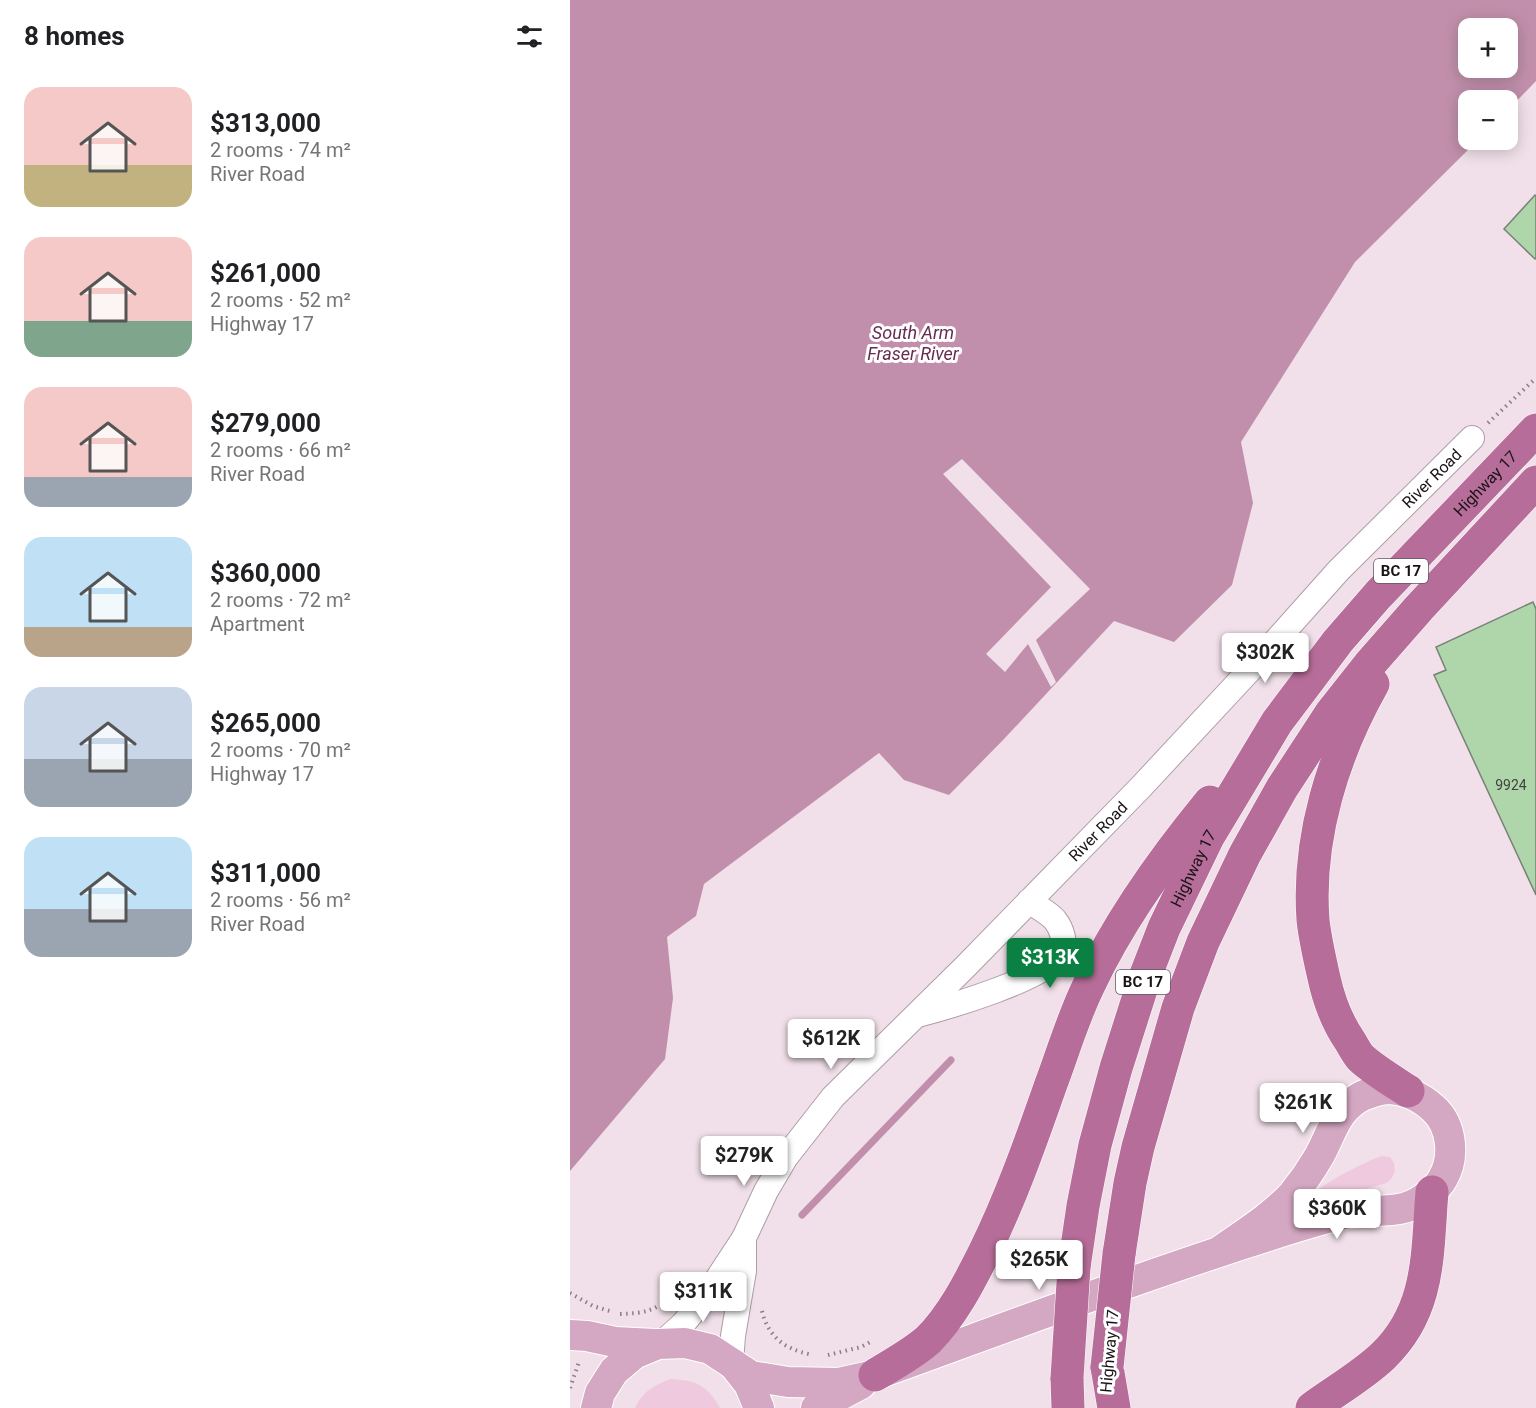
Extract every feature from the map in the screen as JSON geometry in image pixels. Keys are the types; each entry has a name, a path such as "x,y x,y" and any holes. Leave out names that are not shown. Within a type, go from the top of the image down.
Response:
{"highway":[{"name":"Highway 17","path":"1068,1393 1074,1267 1095,1145 1116,1068 1145,977 1164,928 1192,869 1277,722 1331,650 1378,595 1536,430"},
{"name":"Highway 17","path":"1104,1408 1119,1254 1138,1148 1178,1008 1203,942 1230,883 1282,788 1331,714 1369,664 1536,482"},
{"name":"BC 17","path":"1408,1091 1359,1056 1342,1030 1329,998 1313,921 1313,871 1316,841 1324,803 1349,733 1371,687 1419,608"},
{"path":"875,1375 928,1340 959,1299 990,1241 1016,1181 1070,1030 1109,945 1165,860 1277,722"},
{"path":"1312,1408 1382,1357 1406,1328 1414,1312 1425,1272 1432,1192"},
{"path":"1107,1367 1114,1408"}],"main road":[{"path":"570,1335 615,1342 660,1344 685,1342 710,1349 750,1376 788,1382 838,1383 875,1375 1220,1251 1338,1215 1402,1209 1432,1192 1443,1179 1450,1150 1448,1133 1438,1113 1408,1091 1386,1089 1364,1095 1339,1114 1318,1158 1293,1194 1254,1227 1220,1251"},
{"path":"596,1408 600,1393 614,1371 634,1354 660,1344"},
{"path":"731,1363 749,1384 759,1408"},
{"path":"816,1408 875,1375"}],"street":[{"name":"River Road","path":"660,1344 683,1324 706,1296 744,1238 766,1191 786,1157 833,1097 1148,780 1339,570 1472,438"},
{"path":"914,1017 997,990 1025,978 1053,962 1062,954 1064,943 1055,920 1029,901"},
{"name":"River Road","path":"731,1363 744,1271 744,1238"}],"path":[{"path":"1472,438 1536,378"},
{"path":"570,1293 593,1306 617,1314 639,1313 657,1308 676,1294"},
{"path":"762,1308 769,1331 780,1342 800,1352 814,1355"},
{"path":"820,1355 840,1353 880,1338"}],"shaded area":[{"path":"1381,1156 1390,1157 1394,1163 1395,1172 1386,1183 1309,1208 1305,1205 1318,1190 1328,1183"},
{"path":"671,1379 688,1381 706,1389 720,1408 635,1408 650,1389"}],"water":[{"name":"South Arm Fraser River","path":"570,0 1536,0 1536,81 1518,100 1518,90 1458,90 1458,150 1468,150 1355,262 1241,442 1253,503 1232,585 1174,642 1114,621 949,795 904,780 879,753 704,884 696,916 667,937 673,998 665,1059 570,1171"}],"pier":[{"path":"962,459 1090,589 1036,640 1056,682 1051,687 1028,644 1005,672 986,654 1051,587 943,474"}],"building":[{"path":"1535,195 1536,258 1535,259 1504,229"},
{"path":"1533,602 1536,609 1536,895 1434,675 1446,670 1436,647"}],"waterway":[{"path":"802,1215 951,1060"}]}
